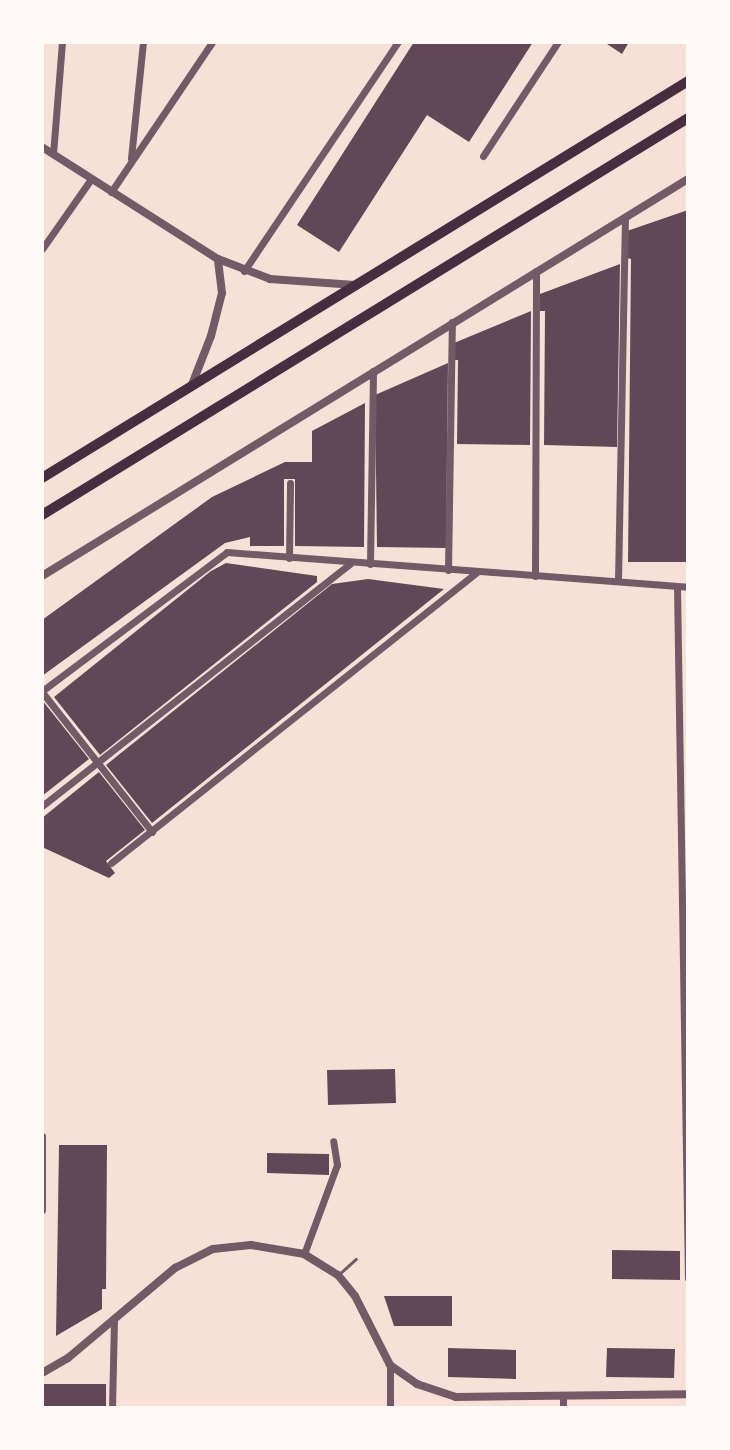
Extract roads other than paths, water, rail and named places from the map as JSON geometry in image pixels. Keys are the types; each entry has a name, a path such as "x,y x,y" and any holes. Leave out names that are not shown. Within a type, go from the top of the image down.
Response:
{"main road":[{"path":"42,478 688,81"},
{"path":"42,515 688,118"}],"street":[{"path":"53,154 62,42"},
{"path":"131,160 143,42"},
{"path":"111,192 212,42"},
{"path":"244,271 398,42"},
{"path":"483,156 558,42"},
{"path":"42,147 218,259 244,271 308,284 355,285"},
{"path":"42,249 91,179"},
{"path":"42,576 688,179"},
{"path":"618,581 625,218"},
{"path":"191,387 211,336 222,293 218,259"},
{"path":"535,576 536,271"},
{"path":"448,570 452,322"},
{"path":"370,564 373,371"},
{"path":"289,558 290,483"},
{"path":"152,832 42,692 227,552 688,587"},
{"path":"42,806 351,563"},
{"path":"111,863 477,572"},
{"path":"677,587 688,1278"},
{"path":"42,1136 42,1210"},
{"path":"304,1254 337,1165 333,1141"},
{"path":"42,1373 68,1358 114,1322 135,1298 175,1268 213,1249 251,1245 304,1254 338,1275 355,1296 390,1365 390,1408"},
{"path":"112,1408 114,1322"},
{"path":"390,1365 417,1384 456,1397 688,1394"},
{"path":"563,1395 563,1408"},
{"path":"456,1397 456,1408"}],"lane":[{"path":"338,1275 356,1259"}]}
